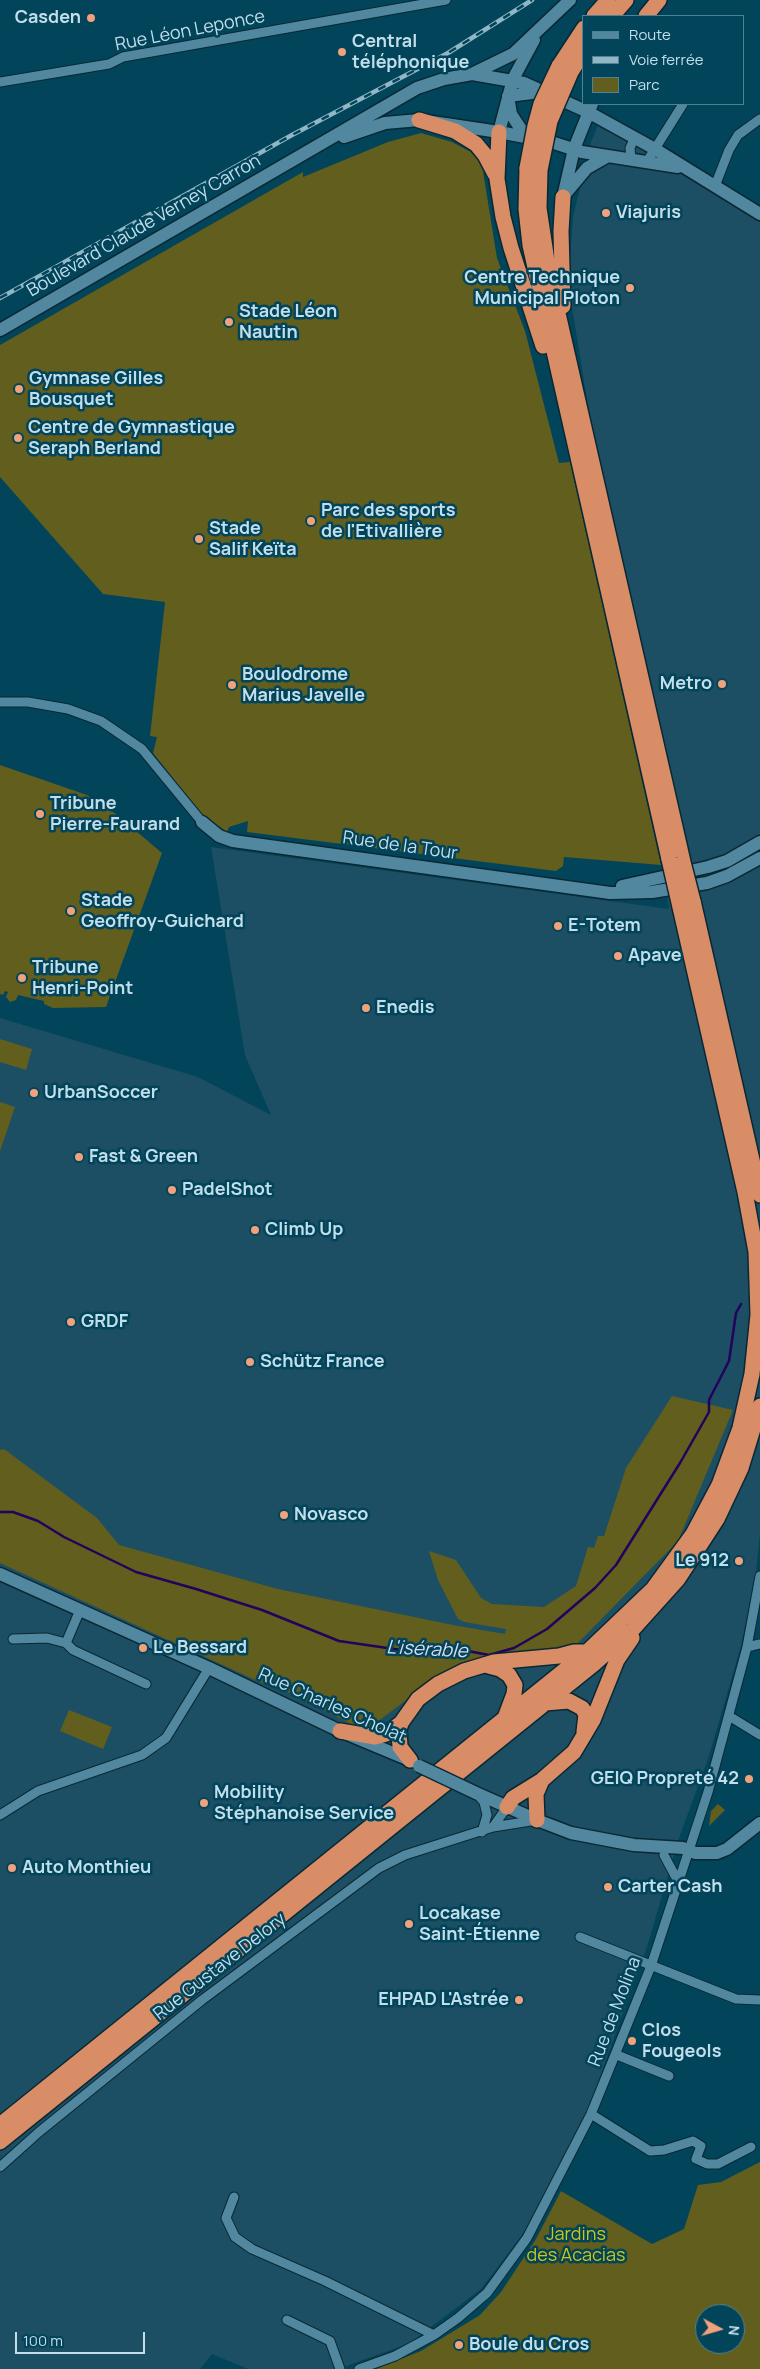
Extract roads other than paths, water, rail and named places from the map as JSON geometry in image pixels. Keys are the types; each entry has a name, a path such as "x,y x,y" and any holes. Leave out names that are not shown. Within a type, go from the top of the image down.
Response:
{"highway":[{"path":"595,15 608,0"},
{"path":"613,15 626,0"},
{"path":"648,15 659,0"},
{"path":"582,32 565,69 539,112 533,169 526,209 530,245 559,379 676,860"},
{"path":"565,69 582,53"},
{"path":"419,120 455,131 476,144 491,164 497,179 511,248 549,364 559,379"},
{"path":"497,179 499,132"},
{"path":"0,2125 504,1720 621,1622 653,1588 692,1534 719,1485 740,1428 752,1374 758,1315 756,1252 686,904 540,226 533,169"},
{"path":"560,322 563,309 561,231 563,197"},
{"path":"686,904 760,1195"},
{"path":"0,2142 545,1703 633,1629 678,1579 717,1519 741,1468 760,1406"},
{"path":"507,1806 513,1798 542,1780 574,1752 593,1720 617,1660 632,1639 633,1629"},
{"path":"340,1731 375,1737 386,1734 401,1723 418,1699 438,1684 464,1671 494,1662 587,1652"},
{"path":"484,1665 500,1669 509,1675 515,1685 514,1694 504,1720"},
{"path":"545,1703 569,1701 582,1708 586,1714 582,1739"},
{"path":"401,1723 399,1730 400,1747 414,1763"},
{"path":"537,1820 536,1794 542,1780"}],"street":[{"name":"Rue Léon Leponce","path":"0,82 109,64 123,57 446,0"},
{"path":"472,74 506,59 570,0"},
{"path":"648,15 667,0"},
{"path":"499,132 514,80 526,54 545,24"},
{"name":"Boulevard Claude Verney Carron","path":"0,330 417,88 444,79 472,74 514,80 567,102 590,108 760,214"},
{"path":"508,96 530,92 545,92"},
{"path":"508,96 511,114 526,137"},
{"path":"648,160 682,105"},
{"path":"563,197 574,149 590,108"},
{"path":"715,186 729,150 738,135 760,119"},
{"name":"Boulevard Claude Verney Carron","path":"306,153 385,122 419,120 499,132 608,156 648,160 686,168"},
{"path":"551,142 571,135 582,127"},
{"path":"631,158 630,148 635,137"},
{"path":"563,197 586,168 608,156"},
{"path":"0,702 28,702 68,709 101,721 142,749 202,822"},
{"name":"Rue de la Tour","path":"202,822 219,836 242,842 600,890 610,893 652,892 707,882 728,876 760,858"},
{"name":"Rue de la Tour","path":"600,890 708,867 727,861 760,842"},
{"name":"Rue Charles Cholat","path":"0,1574 209,1668 340,1731 414,1763 476,1793 571,1833 660,1852 688,1850 698,1844 727,1849 760,1823"},
{"name":"Rue de Molina","path":"359,2369 403,2352 434,2335 458,2318 487,2292 527,2238 591,2114 651,1966 708,1792 747,1647 760,1576"},
{"path":"66,1643 80,1610"},
{"path":"13,1639 47,1638 66,1643 73,1650 146,1684"},
{"path":"747,1647 760,1644"},
{"path":"0,1815 38,1791 142,1754 166,1738 209,1668"},
{"path":"729,1716 760,1735"},
{"path":"476,1793 484,1802 486,1809 487,1816 482,1832"},
{"path":"493,1827 507,1806"},
{"name":"Rue Gustave Delory","path":"0,2167 39,2132 202,2000 379,1868 405,1855 493,1827 537,1820"},
{"path":"660,1852 679,1883"},
{"path":"580,1937 736,1999 760,2000"},
{"path":"616,2055 669,2076"},
{"path":"591,2114 650,2150 664,2150 693,2141 701,2146 696,2159 707,2164 718,2164 751,2147"},
{"path":"234,2197 226,2218 235,2237 252,2250 325,2281 434,2335"},
{"path":"287,2320 330,2340 340,2369"}],"waterway":[{"name":"L'isérable","path":"0,1512 13,1512 38,1521 64,1537 136,1572 262,1610 339,1641 401,1650 452,1648 489,1655 514,1648 547,1629 595,1588 616,1565 680,1463 709,1412 709,1400 729,1361 736,1313 741,1304"}],"railway":[{"path":"0,298 292,135 448,53 532,0"}],"place":[{"name":"Casden","path":"91,18"},
{"name":"Central téléphonique","path":"342,52"},
{"name":"Viajuris","path":"606,213"},
{"name":"Centre Technique Municipal Ploton","path":"630,288"},
{"name":"Stade Léon Nautin","path":"229,322"},
{"name":"Gymnase Gilles Bousquet","path":"19,389"},
{"name":"Centre de Gymnastique Seraph Berland","path":"18,438"},
{"name":"Parc des sports de l'Etivallière","path":"311,521"},
{"name":"Stade Salif Keïta","path":"199,539"},
{"name":"Metro","path":"722,684"},
{"name":"Boulodrome Marius Javelle","path":"232,685"},
{"name":"Tribune Pierre-Faurand","path":"40,814"},
{"name":"Stade Geoffroy-Guichard","path":"71,911"},
{"name":"E-Totem","path":"558,926"},
{"name":"Apave","path":"618,956"},
{"name":"Tribune Henri-Point","path":"22,978"},
{"name":"Enedis","path":"366,1008"},
{"name":"UrbanSoccer","path":"34,1093"},
{"name":"Fast & Green","path":"79,1157"},
{"name":"PadelShot","path":"172,1190"},
{"name":"Climb Up","path":"255,1230"},
{"name":"GRDF","path":"71,1322"},
{"name":"Schütz France","path":"250,1362"},
{"name":"Novasco","path":"284,1515"},
{"name":"Le 912","path":"739,1561"},
{"name":"Le Bessard","path":"143,1648"},
{"name":"GEIQ Propreté 42","path":"749,1779"},
{"name":"Mobility Stéphanoise Service","path":"204,1803"},
{"name":"Auto Monthieu","path":"12,1868"},
{"name":"Carter Cash","path":"608,1887"},
{"name":"Locakase Saint-Étienne","path":"409,1924"},
{"name":"EHPAD L'Astrée","path":"519,2000"},
{"name":"Clos Fougeols","path":"632,2041"},
{"name":"Boule du Cros","path":"459,2345"}],"park label":[{"name":"Jardins des Acacias","path":"576,2245"}]}
